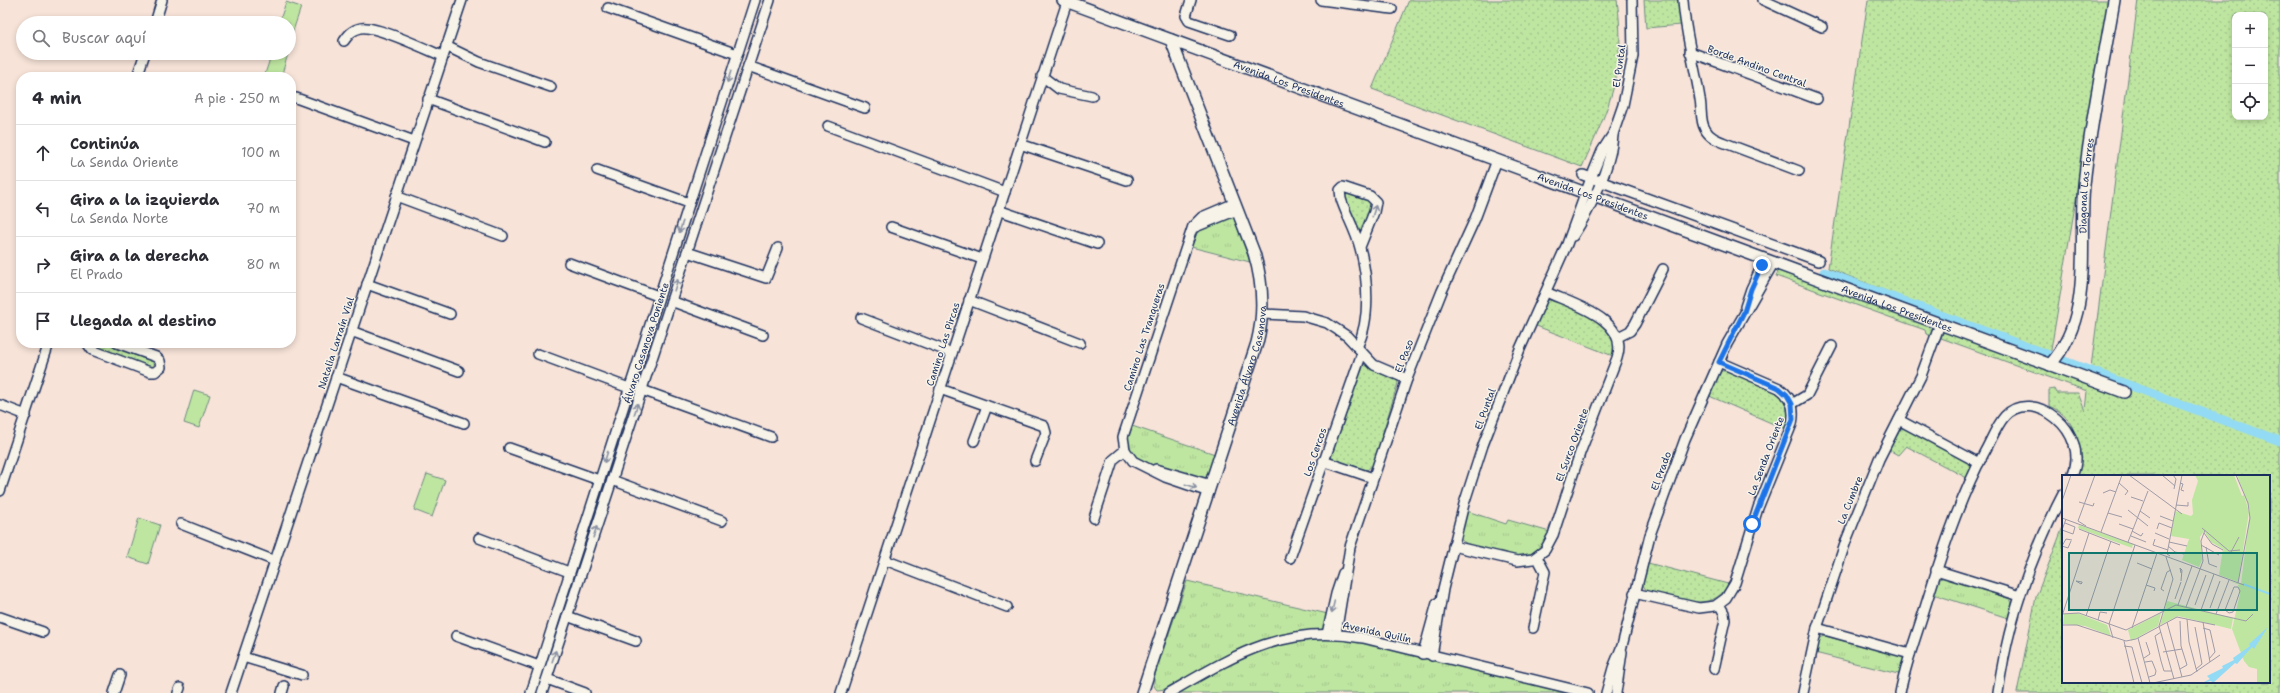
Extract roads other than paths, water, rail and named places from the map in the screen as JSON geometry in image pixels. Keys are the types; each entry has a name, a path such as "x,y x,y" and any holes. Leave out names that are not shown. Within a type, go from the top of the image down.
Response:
{"street":[{"path":"156,16 162,0"},
{"name":"Natalia Larraín Vial","path":"231,693 442,56 462,0"},
{"name":"Álvaro Casanova Poniente","path":"531,693 644,339 755,0"},
{"name":"Álvaro Casanova Poniente","path":"542,693 770,0"},
{"path":"1191,0 1186,16 1189,22 1230,34"},
{"path":"1321,0 1392,9"},
{"name":"El Puntal","path":"1428,655 1435,608 1443,589 1467,496 1496,410 1567,244 1590,195 1600,181 1610,154 1613,134 1623,105 1632,67 1634,41 1632,0"},
{"path":"1683,0 1690,52 1700,99 1702,121 1706,130 1715,139 1799,171"},
{"path":"1764,0 1822,27"},
{"name":"Diagonal Las Torres","path":"2050,365 2069,339 2077,316 2082,282 2084,185 2114,0"},
{"name":"Avenida Los Presidentes","path":"1065,1 2124,392"},
{"name":"Camino Las Pircas","path":"841,693 1005,192 1065,1"},
{"path":"608,8 737,54"},
{"path":"746,27 760,31"},
{"path":"344,41 350,33 357,29 370,28 442,56"},
{"name":"Avenida Álvaro Casanova","path":"1142,693 1257,343 1263,314 1259,270 1236,207 1170,40"},
{"path":"446,46 479,62 551,87"},
{"name":"Borde Andino Central","path":"1690,52 1817,99"},
{"path":"139,72 143,60"},
{"path":"748,66 865,108"},
{"path":"1042,76 1059,89 1092,96"},
{"path":"296,98 414,141"},
{"path":"428,99 544,142"},
{"path":"828,126 1005,192"},
{"name":"El Puntal","path":"1590,195 1587,176 1613,134"},
{"path":"1020,144 1126,180"},
{"name":"El Paso","path":"1331,634 1350,547 1406,379 1442,291 1475,219 1497,160"},
{"path":"597,170 689,203"},
{"name":"Avenida Los Presidentes","path":"1587,176 1819,261"},
{"name":"Los Cercos","path":"1290,558 1364,335 1366,311 1364,274 1360,247 1341,199 1340,190 1343,187 1370,196 1376,202 1374,212 1360,247"},
{"path":"396,196 503,236"},
{"name":"Camino Las Tranqueras","path":"1125,450 1124,433 1191,230 1202,217 1236,207"},
{"path":"998,210 1098,244"},
{"path":"892,227 982,259"},
{"path":"687,252 766,278 778,248"},
{"name":"El Prado","path":"1616,693 1622,646 1634,593 1665,491 1690,427 1719,362 1744,312 1751,289 1769,260"},
{"path":"569,263 658,296"},
{"path":"1546,292 1604,319 1614,329 1618,337 1630,331 1635,324 1663,269"},
{"path":"366,284 450,314"},
{"path":"969,300 1080,343"},
{"path":"671,301 763,335"},
{"path":"1263,314 1294,315 1320,320 1341,331 1380,368 1406,379"},
{"path":"861,318 952,353"},
{"name":"La Cumbre","path":"1803,693 1817,628 1860,506 1879,459 1921,376 1940,324"},
{"path":"352,330 459,371"},
{"name":"El Surco Oriente","path":"1537,557 1548,546 1553,535 1580,453 1619,354 1618,337"},
{"path":"644,339 657,344"},
{"path":"1719,362 1779,388 1787,395 1792,404 1807,394 1832,346"},
{"path":"0,491 47,348"},
{"path":"91,348 92,350 150,372 155,372 161,367 160,361 156,356 132,348"},
{"path":"538,354 629,388"},
{"path":"336,377 464,423"},
{"path":"642,390 771,437"},
{"path":"940,390 1044,426 1045,437 1035,461"},
{"name":"La Senda Oriente","path":"1719,604 1728,596 1735,583 1758,508 1792,424 1792,404"},
{"path":"0,405 26,415"},
{"path":"974,441 987,406"},
{"path":"1900,693 1910,654 1936,570 1954,520 1979,463 2006,416 2019,408 2030,408 2049,413 2060,420 2068,430 2077,454 2077,464 2072,475"},
{"path":"1899,420 1979,463"},
{"path":"509,448 599,480"},
{"path":"1094,518 1113,460 1125,450 1133,461 1148,468 1172,472 1210,488"},
{"path":"1323,462 1373,478"},
{"path":"612,480 722,521"},
{"path":"1998,693 2004,656 2020,596 2038,547 2062,496"},
{"path":"181,524 275,561"},
{"path":"479,538 569,572"},
{"path":"1453,546 1517,561 1537,557 1545,572 1533,628"},
{"path":"885,560 1007,607"},
{"path":"1936,570 2020,596"},
{"path":"1634,593 1699,608 1719,604 1724,613 1725,620 1714,668"},
{"path":"560,600 572,603"},
{"path":"568,616 636,641"},
{"path":"0,617 43,632"},
{"path":"1817,628 1910,654"},
{"name":"Avenida Quilín","path":"1169,693 1221,663 1260,645 1296,636 1331,634 1369,640 1588,693"},
{"path":"456,636 539,666"},
{"name":"El Prado","path":"1606,693 1614,664 1622,646"},
{"path":"243,657 302,675"},
{"path":"114,693 120,675"},
{"path":"547,679 585,693"}],"waterway":[{"path":"1824,272 2049,355"},
{"path":"2064,361 2280,441"}]}
